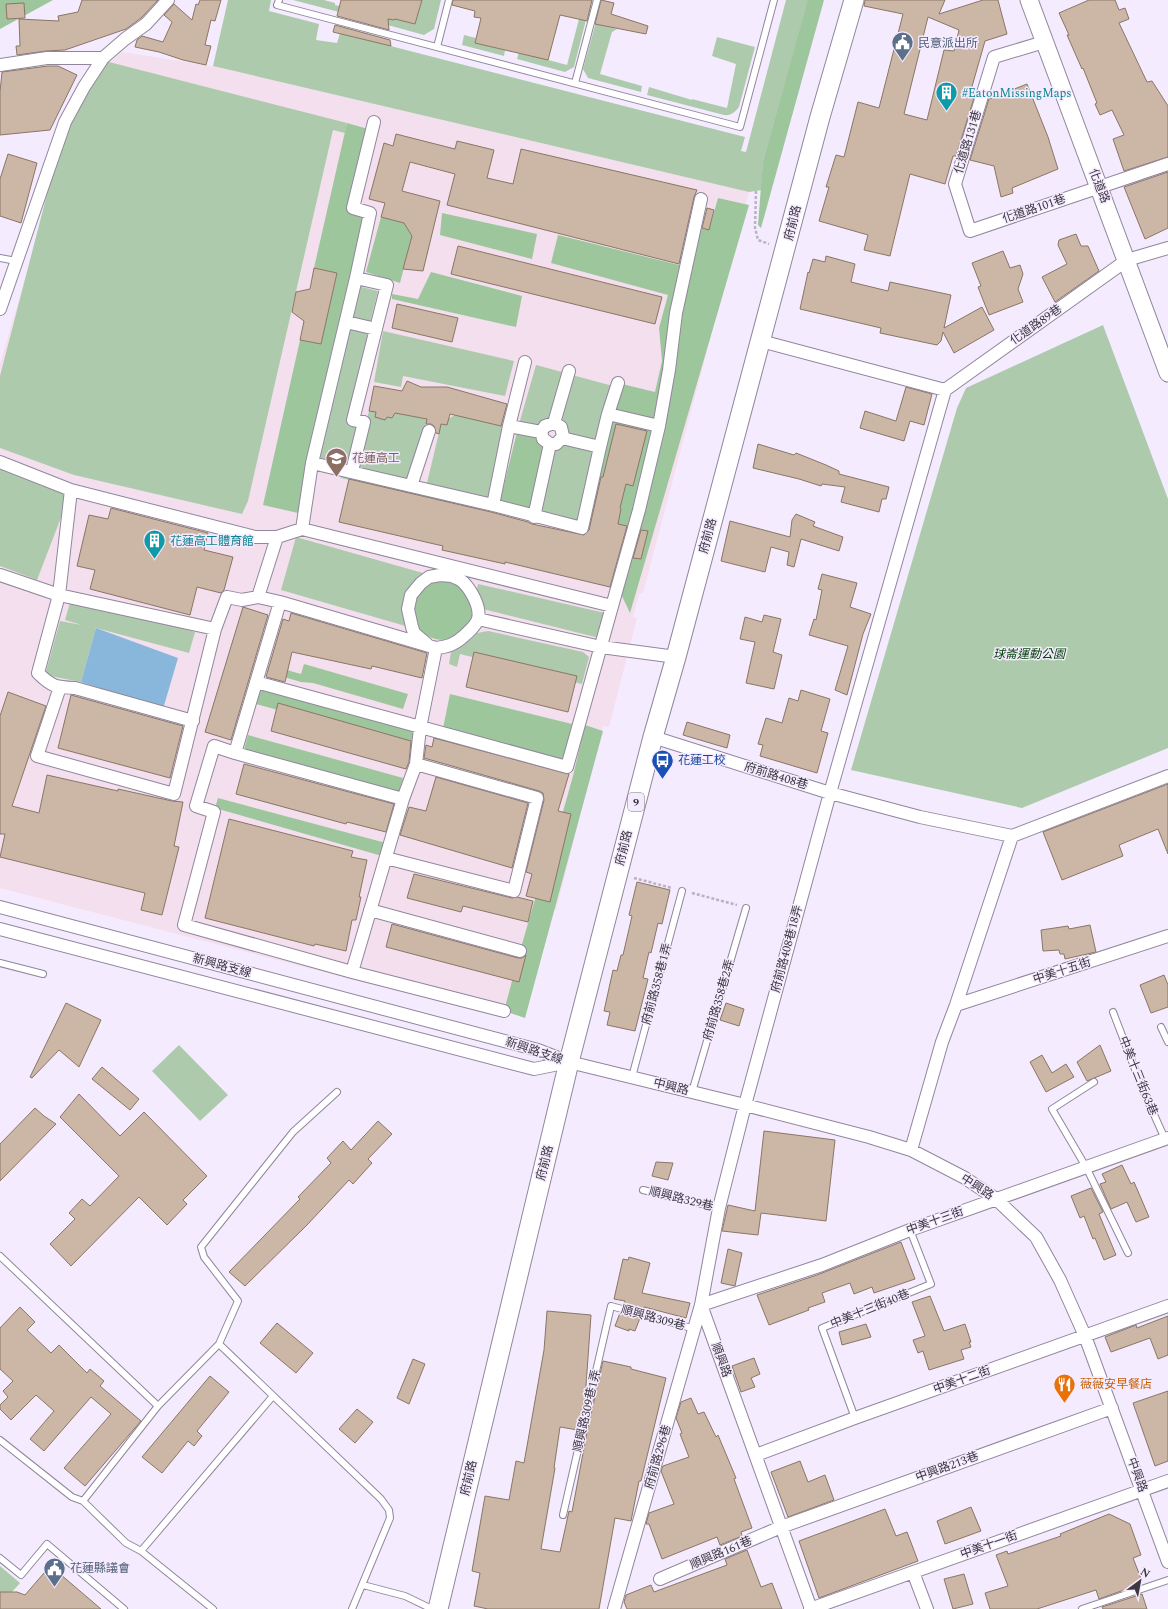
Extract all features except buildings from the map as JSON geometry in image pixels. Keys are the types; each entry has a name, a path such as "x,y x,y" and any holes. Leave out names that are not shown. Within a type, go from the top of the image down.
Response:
{"main road":[{"name":"府前路","path":"438,1609 569,1062 653,737 676,657 820,117 854,0"}],"street":[{"path":"0,309 65,122 84,87 103,58 124,39 146,24 168,0"},
{"name":"化道路","path":"1029,0 1168,373"},
{"name":"化道路131巷","path":"970,231 955,184 994,57 1044,42"},
{"path":"0,65 47,58 103,58"},
{"path":"302,529 312,463 346,322 370,213 353,208 374,122"},
{"name":"化道路101巷","path":"970,231 1098,186 1168,164"},
{"path":"256,682 567,767 639,510 659,426 669,370 676,313 701,199"},
{"name":"化道路89巷","path":"944,390 1127,260 1168,248"},
{"path":"352,471 364,422 353,420 387,285 356,278"},
{"path":"346,322 376,330"},
{"path":"761,341 944,390"},
{"path":"493,505 509,426 525,362"},
{"path":"554,423 569,371"},
{"path":"312,463 352,471 582,528 608,414 618,383"},
{"name":"府前路408巷18弄","path":"745,1104 830,793 944,390"},
{"path":"608,414 659,426"},
{"path":"554,423 561,427 563,436 556,444 550,444 543,439 541,432 545,426 554,423"},
{"path":"509,426 541,432"},
{"path":"410,486 429,431"},
{"path":"562,438 600,447"},
{"path":"534,517 550,444"},
{"path":"0,462 71,490 255,537 277,536 302,529 453,572 612,606"},
{"path":"71,490 59,595 38,673 49,684 60,687 75,688 193,721"},
{"path":"258,597 277,536"},
{"path":"60,687 37,756 174,794 215,629 227,597 242,600 258,597 280,602 432,647 449,646 455,643 474,627 478,619 477,606 472,593 453,572"},
{"path":"432,647 414,633 408,609 411,595 421,583 429,577 453,572"},
{"path":"0,575 59,595 215,629"},
{"path":"235,753 280,602"},
{"path":"478,619 601,647 676,657"},
{"path":"352,972 403,799 416,764 432,647"},
{"name":"府前路408巷","path":"653,737 830,793 920,817 1012,836"},
{"path":"403,799 214,746 196,806 214,812 184,925 352,972 504,1011"},
{"path":"386,858 514,891 537,798 416,764"},
{"path":"911,1150 942,1042 956,1006 1012,836 1168,776"},
{"name":"新興路支線","path":"0,907 538,1050 569,1062"},
{"path":"370,910 520,950"},
{"name":"新興路支線","path":"0,929 534,1069 569,1062"},
{"name":"中美十五街","path":"956,1006 1168,936"},
{"name":"中興路","path":"569,1062 745,1104 869,1137 911,1150 965,1178 996,1199 1036,1237 1060,1280 1085,1336 1168,1562"},
{"path":"701,1304 720,1208 745,1104"},
{"name":"中美十三街","path":"701,1304 822,1265 910,1230 1166,1139"},
{"name":"府前路296巷","path":"614,1609 701,1304"},
{"name":"順興路","path":"701,1304 811,1609"},
{"name":"中美十二街","path":"756,1455 1168,1306"},
{"name":"中興路213巷","path":"782,1527 1112,1408"},
{"name":"中美十一街","path":"811,1609 1168,1481"},
{"name":"順興路161巷","path":"660,1579 782,1527"},
{"path":"913,1572 926,1609"}],"lane":[{"path":"279,0 278,5 740,127 774,0"},
{"path":"437,47 449,0"},
{"path":"575,84 596,0"},
{"path":"0,258 16,261"},
{"name":"府前路358巷1弄","path":"632,1078 682,891"},
{"name":"府前路358巷2弄","path":"692,1092 746,908"},
{"path":"0,963 44,974"},
{"name":"中美十三街63巷","path":"1113,1012 1147,1101 1166,1139"},
{"path":"1161,1028 1168,1042"},
{"path":"1094,1082 1052,1108 1086,1167 1128,1252"},
{"path":"83,1501 158,1406 219,1344 238,1301 204,1257 201,1247 293,1132 338,1092"},
{"name":"順興路329巷","path":"643,1190 720,1208"},
{"name":"中美十三街40巷","path":"855,1418 822,1328 931,1284 910,1230"},
{"path":"0,1256 158,1406"},
{"name":"順興路309巷","path":"611,1306 695,1329"},
{"name":"順興路309巷1弄","path":"563,1515 611,1306"},
{"path":"219,1344 381,1499 389,1510 390,1518 352,1609"},
{"path":"141,1551 273,1396"},
{"path":"0,1440 72,1497 83,1501 126,1543 141,1551 213,1609"},
{"path":"0,1558 21,1575 47,1544 124,1609"},
{"path":"1082,1609 1168,1580"},
{"path":"363,1585 405,1596 432,1609"}],"path":[{"path":"756,191 755,228 758,240 786,248"}],"shaded area":[{"name":"花蓮高工","path":"122,52 213,66 749,192 643,593 639,594 633,617 637,618 609,727 603,726 556,910 554,909 523,1012 380,975 377,986 0,888 0,364 26,275 71,143 109,63"}],"green space":[{"path":"0,0 53,0 0,29"},
{"path":"228,0 271,0 269,11 319,24 316,40 337,43 340,33 745,137 741,151 746,152 786,0 809,0 763,161 762,190 749,192 213,66"},
{"path":"293,0 324,0 335,3 335,5 351,9 381,23"},
{"path":"422,0 441,0 434,29 424,35 384,24 386,18 415,24"},
{"path":"808,0 824,0 761,228 758,225 763,161"},
{"path":"579,19 586,20 574,67 565,72 517,59 519,52 567,65"},
{"path":"596,22 596,24 617,29 612,32 600,74 642,86 641,92 588,78 583,69"},
{"path":"464,35 476,38 475,43 505,50 504,56 462,45"},
{"path":"717,37 755,47 739,107 734,112 729,115 724,115 647,95 649,87 692,100 727,108 736,64 712,56"},
{"path":"105,61 347,123 345,133 333,130 248,501 242,514 74,475 0,448 0,376 60,144 78,92"},
{"path":"347,123 368,129 348,211 367,217 298,513 263,505 300,340 321,344 337,273 314,268"},
{"path":"718,198 749,205 630,613 621,594 625,539 582,528 618,383 655,392 662,361 659,328 668,295 551,263 558,235 683,266 695,227 709,230"},
{"path":"398,213 412,236 400,283 366,272 381,217 396,221"},
{"path":"442,213 537,234 532,259 440,235"},
{"path":"431,272 522,296 516,327 392,299 392,294 418,299"},
{"path":"362,287 378,291 370,323 349,317 360,288"},
{"name":"球崙運動公園","path":"1103,325 1168,499 1168,748 1022,808 851,770 957,408 966,388"},
{"path":"348,328 372,333 350,421 360,424 351,465 317,457"},
{"path":"383,331 514,361 505,396 403,376 401,387 374,382"},
{"path":"536,365 566,373 552,420 539,429 519,424"},
{"path":"572,375 613,386 598,443 566,436 558,422"},
{"path":"369,411 376,412 375,417 392,418 395,413 427,419 410,481 355,467"},
{"path":"455,415 503,426 490,499 427,483 441,424 447,425 448,419"},
{"path":"517,432 539,434 547,445 532,511 500,501"},
{"path":"565,441 596,448 581,522 538,512 552,448"},
{"path":"0,468 70,494 37,580 0,566"},
{"path":"343,472 475,505 474,510 341,478"},
{"path":"296,537 423,573 416,581 409,627 281,590"},
{"path":"443,580 460,585 468,593 473,610 468,627 460,635 443,640 426,635 418,627 413,610 418,593 426,585"},
{"path":"478,584 605,613 599,638 483,609 476,593"},
{"path":"71,599 195,632 189,653 96,628 81,682 45,675 60,621 82,625 65,620"},
{"path":"488,631 583,652 589,657 582,684 460,654 457,667 449,664 451,652 459,642 467,636"},
{"path":"304,664 408,694 403,709 313,683 301,682 267,672 269,665 301,674"},
{"path":"260,683 420,728 416,748 256,704"},
{"path":"450,694 572,724 562,765 442,733"},
{"path":"585,725 603,731 525,1018 504,1011 558,820 562,815"},
{"path":"248,735 403,778 399,793 244,749"},
{"path":"218,798 386,843 382,856 215,808"},
{"path":"179,1045 228,1095 200,1121 152,1071"},
{"path":"0,1566 20,1583 12,1592 0,1592"}],"water":[{"path":"96,628 178,658 163,709 81,682"}],"place":[{"name":"民意派出所","path":"903,62"},
{"name":"#EatonMissingMaps","path":"947,112"},
{"name":"花蓮高工","path":"337,478"},
{"name":"花蓮高工體育館","path":"155,560"},
{"name":"花蓮工校","path":"662,780"},
{"name":"薇薇安早餐店","path":"1064,1404"},
{"name":"花蓮縣議會","path":"54,1588"}]}
